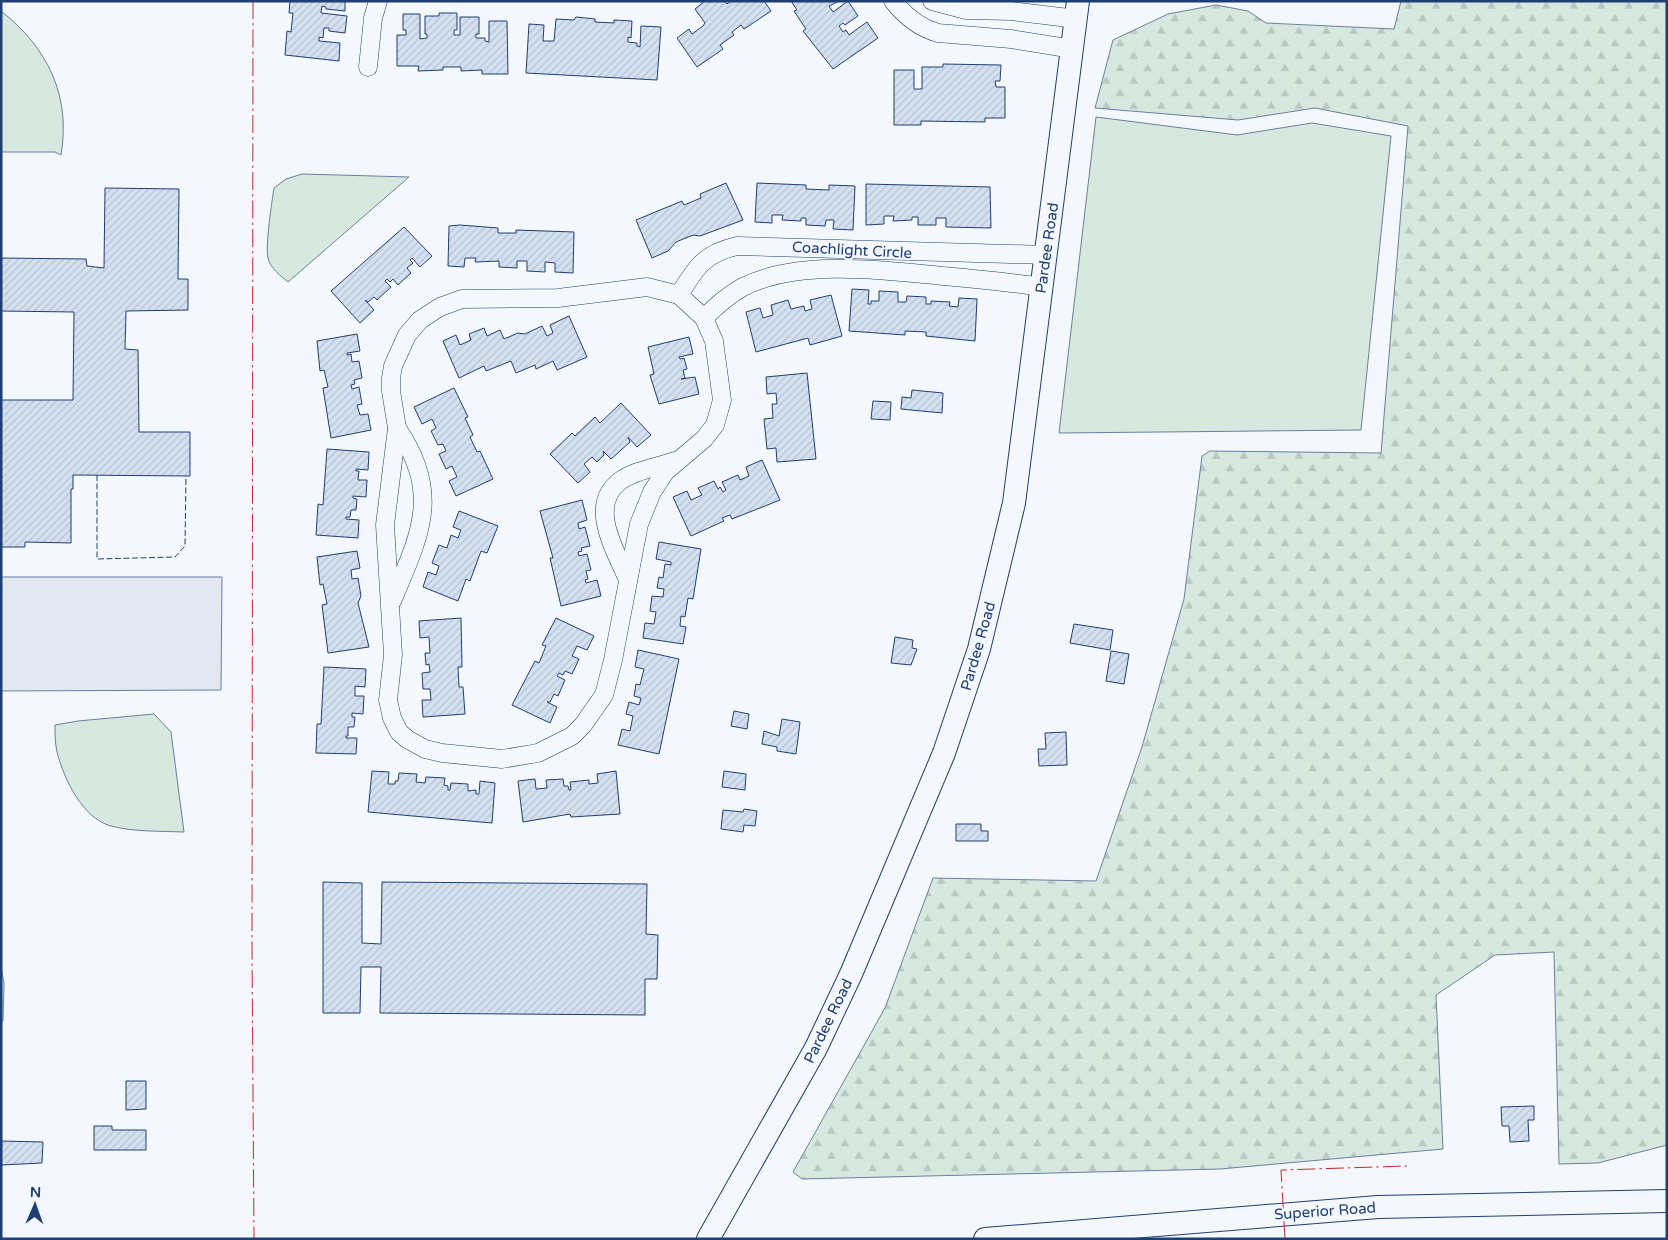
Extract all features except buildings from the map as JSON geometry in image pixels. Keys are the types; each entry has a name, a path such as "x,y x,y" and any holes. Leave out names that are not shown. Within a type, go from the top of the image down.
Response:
{"main road":[{"name":"Pardee Road","path":"708,1239 816,1048 858,957 947,744 981,641 1014,503 1078,10"},
{"name":"Superior Road","path":"984,1239 1378,1207 1667,1201"}],"street":[{"path":"368,67 373,18 378,1"},
{"path":"932,1 954,8 993,6 1078,10"},
{"path":"900,4 928,31 1073,49"},
{"path":"989,38 993,6"},
{"name":"Coachlight Circle","path":"679,295 695,270 708,256 737,246 1047,255"},
{"name":"Coachlight Circle","path":"704,318 725,299 744,286 791,273 826,269 904,272 1042,288"},
{"path":"647,287 679,295 704,318 714,341 721,383 719,414 715,425 704,439 665,472 644,506 610,678 597,708 583,725 562,742 538,754 516,758 434,751 417,746 400,732 392,718 388,700 393,655 385,525 397,428 391,391 392,366 407,335 420,320 440,307 469,298 558,298 647,287"},
{"path":"390,604 416,543 420,527 423,495 417,462 410,447 397,428"},
{"path":"628,580 606,526 605,503 611,490 621,480 679,460"}],"green space":[{"path":"1401,1 1667,1 1667,1145 1598,1163 1559,1164 1554,952 1495,955 1436,995 1443,1149 1220,1169 802,1179 793,1172 885,1008 933,878 1096,881 1142,747 1184,599 1202,456 1210,451 1381,453 1408,126 1315,108 1238,120 1095,108 1113,40 1168,14 1216,5 1248,11 1266,23 1394,29"},
{"path":"1,11 32,41 52,75 59,93 62,113 61,155 55,152 1,152"},
{"path":"1096,117 1237,135 1312,123 1391,136 1361,430 1059,433"},
{"path":"302,174 409,177 288,282 269,262 267,244 270,213 274,188 286,179"},
{"path":"154,714 171,732 184,832 129,829 101,822 91,815 76,796 64,774 57,752 55,725"},
{"path":"1,967 4,983 3,1021 1,1021"}],"shaded area":[{"path":"1,577 222,577 221,690 1,691"}],"fence":[{"path":"97,475 97,559 175,557 185,546 186,476"}],"power":[{"path":"253,1 252,948 254,1239"},
{"path":"1285,1239 1281,1170 1407,1166"}]}
